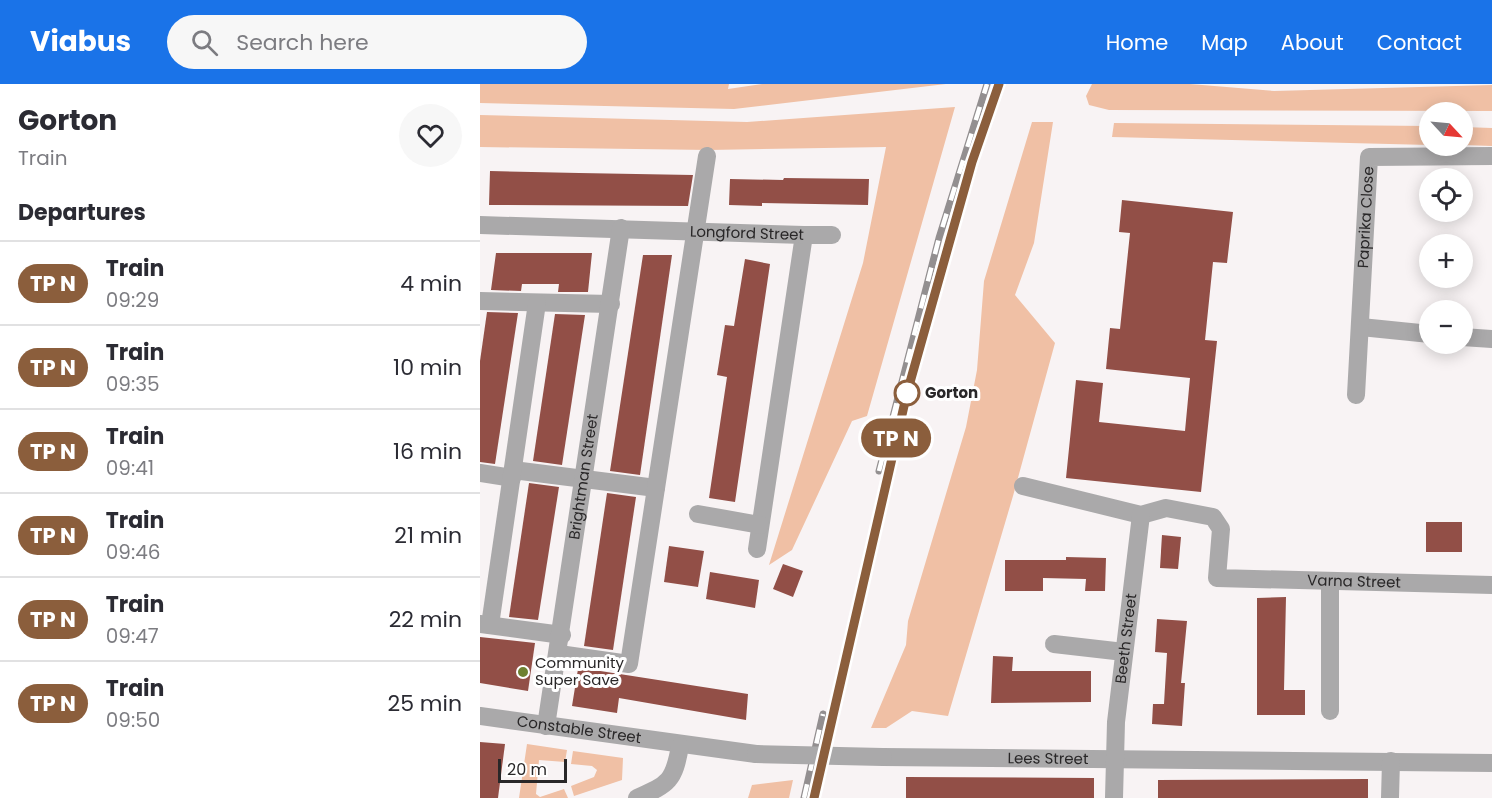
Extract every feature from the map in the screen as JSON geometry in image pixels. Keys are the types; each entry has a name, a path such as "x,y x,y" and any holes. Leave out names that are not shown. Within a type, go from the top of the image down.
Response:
{"street":[{"path":"559,654 629,664 707,156"},
{"name":"Paprika Close","path":"1356,395 1369,158 1492,156"},
{"name":"Longford Street","path":"480,225 804,235 757,549"},
{"name":"Brightman Street","path":"546,726 562,635 621,228"},
{"path":"804,235 832,235"},
{"path":"480,302 611,304"},
{"path":"537,303 512,474 485,624 562,635"},
{"path":"1361,327 1419,333"},
{"path":"1473,338 1492,339"},
{"path":"480,473 585,478 656,488"},
{"path":"1023,486 1141,515"},
{"name":"Varna Street","path":"1141,515 1166,508 1213,517 1221,529 1217,578 1492,585"},
{"path":"698,513 760,525"},
{"name":"Beeth Street","path":"1114,798 1114,761 1124,652 1141,515"},
{"path":"1330,581 1330,711"},
{"path":"1054,644 1124,652"},
{"name":"Constable Street","path":"480,717 680,746"},
{"path":"637,798 662,787 671,780 680,746"},
{"name":"Lees Street","path":"680,746 756,754 883,757 1492,763"},
{"path":"1390,798 1391,761"}],"shaded area":[{"path":"480,84 729,84 728,89 762,84 946,84 734,109 480,103"},
{"path":"1092,84 1190,84 1274,91 1492,85 1492,111 1473,111 1473,102 1419,102 1419,111 1109,110 1089,105 1086,96"},
{"path":"955,107 867,416 852,421 792,550 769,565 863,263 886,147 709,150 480,147 480,115 747,122"},
{"path":"1032,122 1053,122 1034,243 1015,295 1055,343 1013,496 948,716 912,711 886,728 871,728 906,645 908,621 966,427 977,370 984,281"},
{"path":"1114,123 1419,126 1419,145 1112,137"},
{"path":"1473,127 1492,128 1492,146 1473,145"},
{"path":"527,744 567,750 565,762 539,760 536,794 540,797 564,789 568,798 519,798"},
{"path":"573,751 623,758 622,780 574,796 571,786 594,777 597,770 592,766 571,764"},
{"path":"793,780 789,798 748,798 752,785"}],"building":[{"path":"490,171 693,175 688,206 489,205"},
{"path":"784,178 869,179 868,205 762,203 762,206 729,205 730,179 783,180"},
{"path":"1122,200 1233,212 1227,263 1213,262 1205,340 1217,341 1201,492 1066,478 1076,380 1103,383 1099,422 1185,431 1190,378 1106,369 1110,328 1120,329 1130,233 1119,232"},
{"path":"496,253 592,253 588,292 558,292 559,284 522,284 521,291 491,290"},
{"path":"643,255 672,255 640,475 610,471"},
{"path":"745,259 770,264 735,502 709,498 727,377 717,375 725,325 734,326"},
{"path":"487,312 518,313 495,464 480,462 480,361"},
{"path":"555,314 585,315 562,465 533,461"},
{"path":"529,483 559,487 538,620 509,617"},
{"path":"607,493 636,497 613,650 584,646"},
{"path":"1426,522 1462,522 1462,552 1426,552"},
{"path":"1162,535 1181,537 1178,569 1160,568"},
{"path":"669,546 704,551 698,587 664,582"},
{"path":"1066,557 1106,558 1105,591 1085,591 1086,579 1043,578 1043,591 1005,591 1005,560 1066,560"},
{"path":"783,564 803,571 793,597 773,589"},
{"path":"710,572 759,580 755,608 706,599"},
{"path":"1286,597 1284,690 1305,690 1305,715 1257,715 1257,598"},
{"path":"1157,619 1187,621 1181,683 1185,683 1182,726 1152,724 1153,704 1164,704 1167,653 1155,652"},
{"path":"480,637 535,643 528,691 480,683"},
{"path":"993,656 1013,657 1012,671 1091,671 1091,702 991,703"},
{"path":"578,669 748,694 746,720 619,698 617,713 572,706"},
{"path":"480,742 505,744 498,798 480,798"},
{"path":"906,777 1094,778 1094,798 906,798"},
{"path":"1368,779 1368,798 1158,798 1158,780"}],"railway":[{"path":"879,471 939,238 987,84"},
{"path":"814,798 907,393 972,162 999,84"},
{"path":"804,798 823,714"}],"train":[{"path":"814,798 842,668 907,393 972,162 999,84"}],"place":[{"name":"Gorton","path":"907,393"},
{"name":"Community Super Save","path":"523,672"}]}
